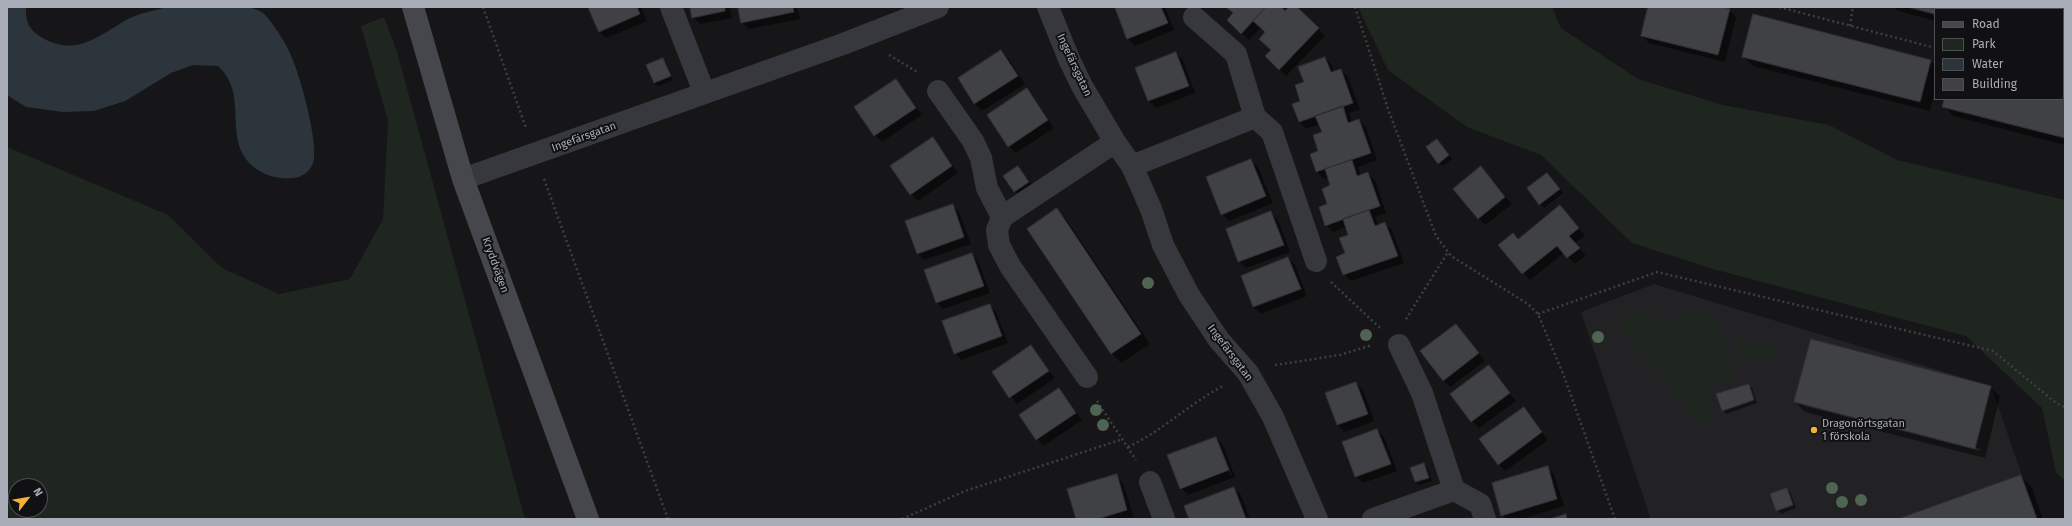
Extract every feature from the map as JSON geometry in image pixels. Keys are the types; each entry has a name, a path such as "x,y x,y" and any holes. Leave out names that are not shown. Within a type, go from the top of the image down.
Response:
{"street":[{"name":"Kryddvägen","path":"413,7 463,179 588,519"},
{"path":"671,7 704,92"},
{"name":"Ingefärsgatan","path":"463,179 535,155 704,92 843,44 938,7"},
{"name":"Ingefärsgatan","path":"1048,7 1072,66 1114,142 1132,166 1163,245 1189,295 1219,340 1248,373 1273,417 1317,519"},
{"path":"1194,17 1236,54 1254,117 1272,132 1316,261"},
{"path":"938,91 973,141 981,158 987,188 1002,218"},
{"path":"1132,166 1254,117"},
{"path":"1087,377 1010,266 999,245 997,230 1002,218 1114,142"},
{"path":"1395,342 1422,393 1454,490 1480,504 1485,519"},
{"path":"1150,482 1164,519"},
{"path":"1373,519 1454,490"}],"path":[{"path":"483,7 535,155 668,519"},
{"path":"1355,7 1393,123 1436,236 1448,252 1467,266 1528,304 1538,314 1564,376 1615,519"},
{"path":"1780,7 1934,48"},
{"path":"1850,26 1853,7"},
{"path":"1128,447 1146,439 1204,396 1260,367 1340,355 1395,342 1410,313 1448,252"},
{"path":"1316,261 1329,281 1395,342"},
{"path":"1538,314 1656,272 1993,351 2056,403 2065,407"},
{"path":"1087,377 1094,397 1150,482"},
{"path":"902,519 965,491 1123,439"}],"shaded area":[{"name":"Dragonörtsgatan 1 förskola","path":"1654,284 1991,386 2037,519 1651,519 1581,312"}],"green space":[{"path":"1358,7 1552,7 1561,28 1638,79 1723,105 1829,125 1897,160 2065,200 2065,481 2056,472 2042,408 1966,336 1713,269 1632,243 1541,155 1467,127 1388,70"},
{"path":"384,17 397,52 525,519 7,519 7,147 168,215 222,268 279,294 350,279 383,219 388,121 361,26"},
{"path":"1692,309 1706,312 1712,319 1734,364 1730,381 1706,391 1714,413 1714,417 1709,425 1690,418 1669,383 1657,368 1627,337 1617,320 1635,310 1643,310 1661,322 1673,322"},
{"path":"1730,338 1774,347 1770,363 1742,358"}],"water":[{"path":"233,6 258,10 266,16 280,35 288,49 297,71 310,118 314,146 314,160 311,168 301,176 280,178 258,170 246,159 240,147 237,133 233,92 228,78 218,66 193,65 171,73 125,101 94,111 63,112 26,107 7,95 7,7 26,7 27,21 33,31 41,37 54,43 65,45 76,45 97,38 132,17 167,7"}],"building":[{"path":"588,7 637,7 640,14 599,32"},
{"path":"690,7 725,7 725,11 692,18"},
{"path":"738,7 793,7 794,12 741,23"},
{"path":"1115,7 1161,7 1168,23 1127,39"},
{"path":"1226,7 1266,7 1241,34 1227,20 1233,13"},
{"path":"1266,7 1281,7 1285,11 1289,7 1297,7 1319,28 1279,70 1265,56 1271,50 1259,39 1265,32 1253,21"},
{"path":"1648,7 1723,7 1730,9 1718,55 1641,36"},
{"path":"1908,7 2065,7 2065,47 2064,8 1934,8 1934,14"},
{"path":"1753,14 1931,60 1920,102 1742,57"},
{"path":"1001,50 1018,76 974,104 958,78"},
{"path":"1176,52 1189,86 1148,101 1135,68"},
{"path":"1325,57 1331,72 1341,69 1353,103 1299,122 1292,104 1300,101 1295,85 1304,82 1298,67"},
{"path":"663,58 671,76 654,83 646,65"},
{"path":"896,79 916,108 874,136 854,107"},
{"path":"1027,88 1048,120 1008,147 987,115"},
{"path":"2065,92 2065,138 1942,107 1944,100 2064,100"},
{"path":"1343,106 1348,123 1359,119 1371,153 1316,172 1310,154 1318,151 1313,135 1322,132 1315,116"},
{"path":"933,137 952,166 910,195 890,166"},
{"path":"1437,139 1449,155 1438,164 1426,147"},
{"path":"1251,159 1266,196 1221,215 1206,177"},
{"path":"1352,160 1357,176 1368,172 1380,206 1325,226 1319,207 1327,204 1322,189 1330,185 1325,169"},
{"path":"1018,166 1029,182 1014,192 1003,176"},
{"path":"1481,166 1505,197 1478,219 1453,189"},
{"path":"1547,173 1560,189 1539,205 1527,188"},
{"path":"953,204 964,237 917,254 905,221"},
{"path":"1560,205 1579,228 1569,236 1580,248 1567,258 1557,246 1522,274 1498,245 1513,233 1518,239"},
{"path":"1057,208 1141,334 1111,354 1027,229"},
{"path":"1369,210 1375,226 1385,222 1398,256 1343,275 1336,257 1345,253 1339,238 1348,235 1343,219"},
{"path":"1271,211 1284,245 1238,262 1226,229"},
{"path":"972,253 984,286 936,303 924,270"},
{"path":"1288,257 1301,289 1253,307 1241,276"},
{"path":"990,304 1002,336 954,354 942,321"},
{"path":"1456,324 1479,353 1443,381 1420,351"},
{"path":"1811,339 1991,386 1975,449 1794,402"},
{"path":"1031,345 1049,371 1009,398 992,372"},
{"path":"1489,365 1510,393 1471,422 1450,394"},
{"path":"1356,382 1368,414 1337,425 1325,393"},
{"path":"1749,384 1754,400 1722,411 1716,394"},
{"path":"1059,388 1076,413 1036,440 1019,415"},
{"path":"1524,407 1542,432 1498,465 1479,439"},
{"path":"1377,429 1391,464 1355,477 1342,442"},
{"path":"1216,437 1229,470 1180,489 1167,455"},
{"path":"1424,463 1429,478 1415,482 1410,468"},
{"path":"1548,466 1557,499 1501,516 1492,483"},
{"path":"1117,474 1127,510 1098,519 1076,519 1067,489"},
{"path":"2021,475 2037,519 1898,519"},
{"path":"1234,487 1246,519 1189,519 1184,506"},
{"path":"1787,488 1793,505 1776,511 1770,494"},
{"path":"1566,514 1567,519 1550,519"}],"place":[{"name":"Dragonörtsgatan 1 förskola","path":"1814,430"}]}
